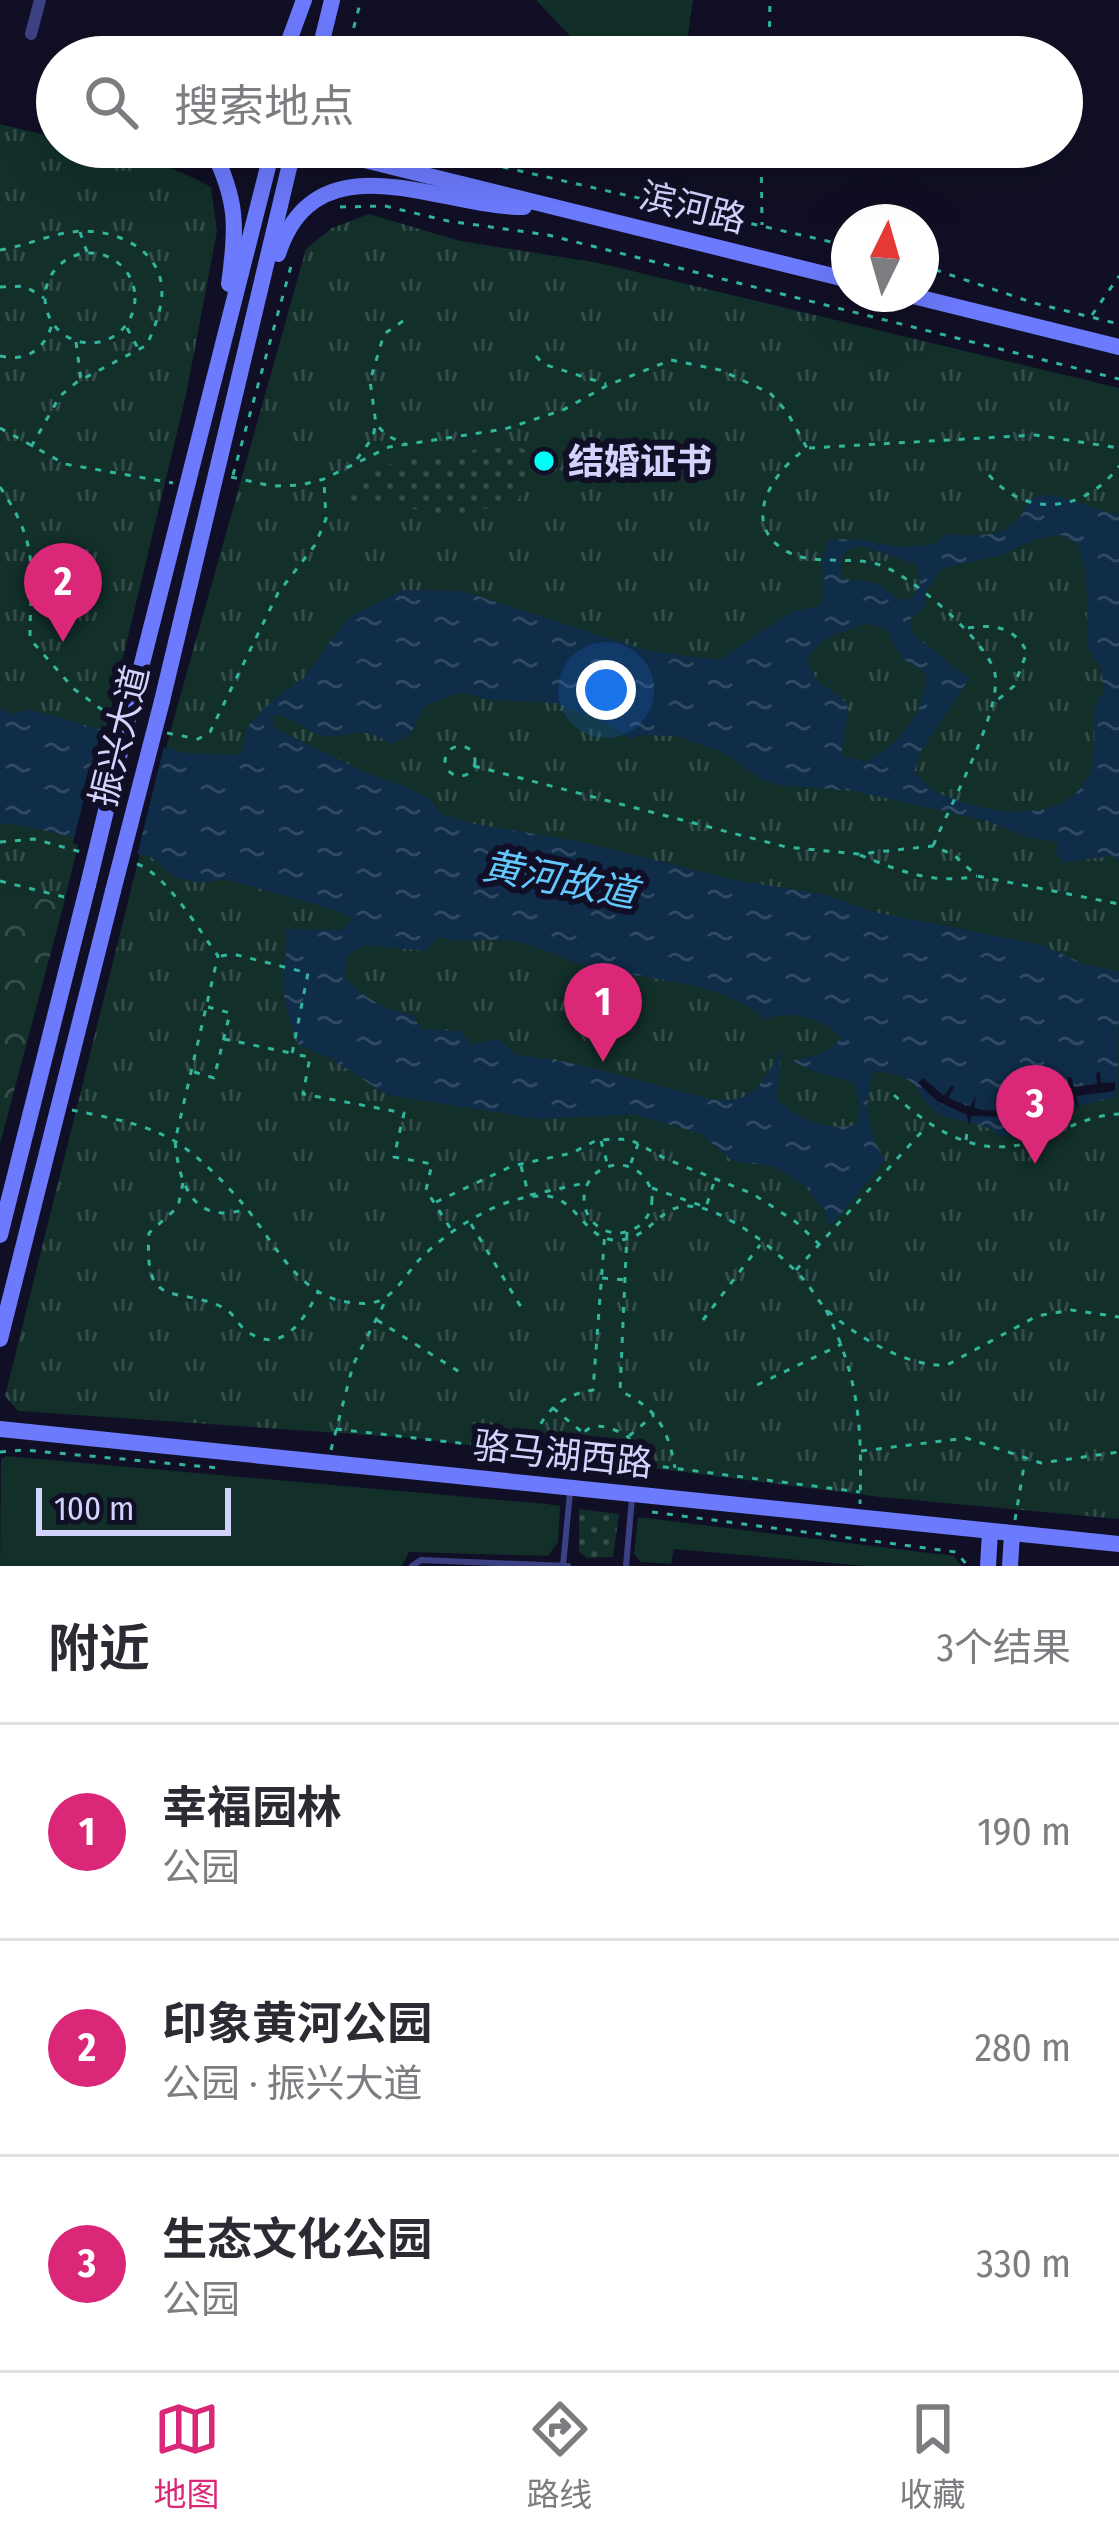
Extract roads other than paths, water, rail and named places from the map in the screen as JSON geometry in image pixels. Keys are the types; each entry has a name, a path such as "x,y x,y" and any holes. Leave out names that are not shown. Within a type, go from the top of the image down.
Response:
{"main road":[{"path":"292,36 307,0"},
{"path":"300,36 307,0"},
{"path":"323,36 334,0"},
{"path":"331,36 334,0"},
{"path":"214,380 237,230 222,168"},
{"name":"振兴大道","path":"0,1234 268,168"},
{"name":"振兴大道","path":"0,1340 112,891 225,475 243,363 290,168"},
{"name":"滨河路","path":"396,168 831,276"},
{"path":"425,168 551,206"},
{"path":"243,363 282,242 318,199 370,183 499,207 551,206"},
{"path":"939,302 1119,347"},
{"name":"骆马湖西路","path":"0,1429 571,1488 631,1502 860,1518 1119,1544"},
{"path":"988,1566 990,1532"},
{"path":"1010,1566 1012,1534"}],"street":[{"path":"32,34 40,0"}],"lane":[{"path":"412,1566 422,1560 566,1566 571,1488"},
{"path":"626,1566 631,1502"}],"water":[{"name":"黄河故道","path":"1052,496 1119,514 1119,862 1113,856 1064,862 1056,855 1058,842 1022,836 989,821 854,791 779,785 761,779 727,754 676,736 631,739 600,720 556,703 486,699 462,692 424,706 410,735 392,744 364,733 320,735 274,715 273,727 369,774 405,786 430,799 439,813 469,823 581,842 734,880 822,894 874,912 1042,945 1084,964 1119,972 1118,1093 1051,1112 1040,1128 1000,1137 989,1128 933,1109 904,1078 873,1071 868,1117 885,1160 830,1227 824,1210 804,1185 773,1166 732,1161 701,1134 634,1114 540,1119 387,1095 332,1059 299,1045 284,995 285,929 343,930 352,919 226,879 199,883 175,877 151,857 0,823 0,708 12,714 31,710 185,753 241,755 247,727 274,699 303,679 348,618 403,590 462,591 648,651 719,660 791,612 821,605 823,557 830,540 909,547 938,542 944,534 994,533 1014,523 1028,501","holes":["1062,535 1079,545 1086,572 1088,647 1102,670 1103,693 1094,718 1092,766 1082,786 1067,800 1047,808 1000,811 935,791 914,772 920,752 970,677 916,637 910,619 925,606 925,593 941,569 1001,555 1038,538","863,546 917,565 920,584 913,598 900,600 876,583 843,579 840,566 850,549","864,624 886,630 902,658 925,673 917,713 890,745 867,762 841,756 848,707 820,684 806,662 838,633","439,937 522,943 591,967 704,989 766,1019 796,1015 816,1021 842,1038 824,1053 792,1061 854,1082 860,1108 856,1125 813,1122 776,1099 782,1049 749,1094 714,1100 567,1062 516,1055 498,1039 471,1045 460,1031 421,1029 412,1015 375,1002 344,977 347,955 364,945 425,951"]}],"place":[{"name":"结婚证书","path":"544,461"},
{"name":"印象黄河公园","path":"63,642"},
{"name":"幸福园林","path":"603,1062"},
{"name":"生态文化公园","path":"1035,1164"}]}
